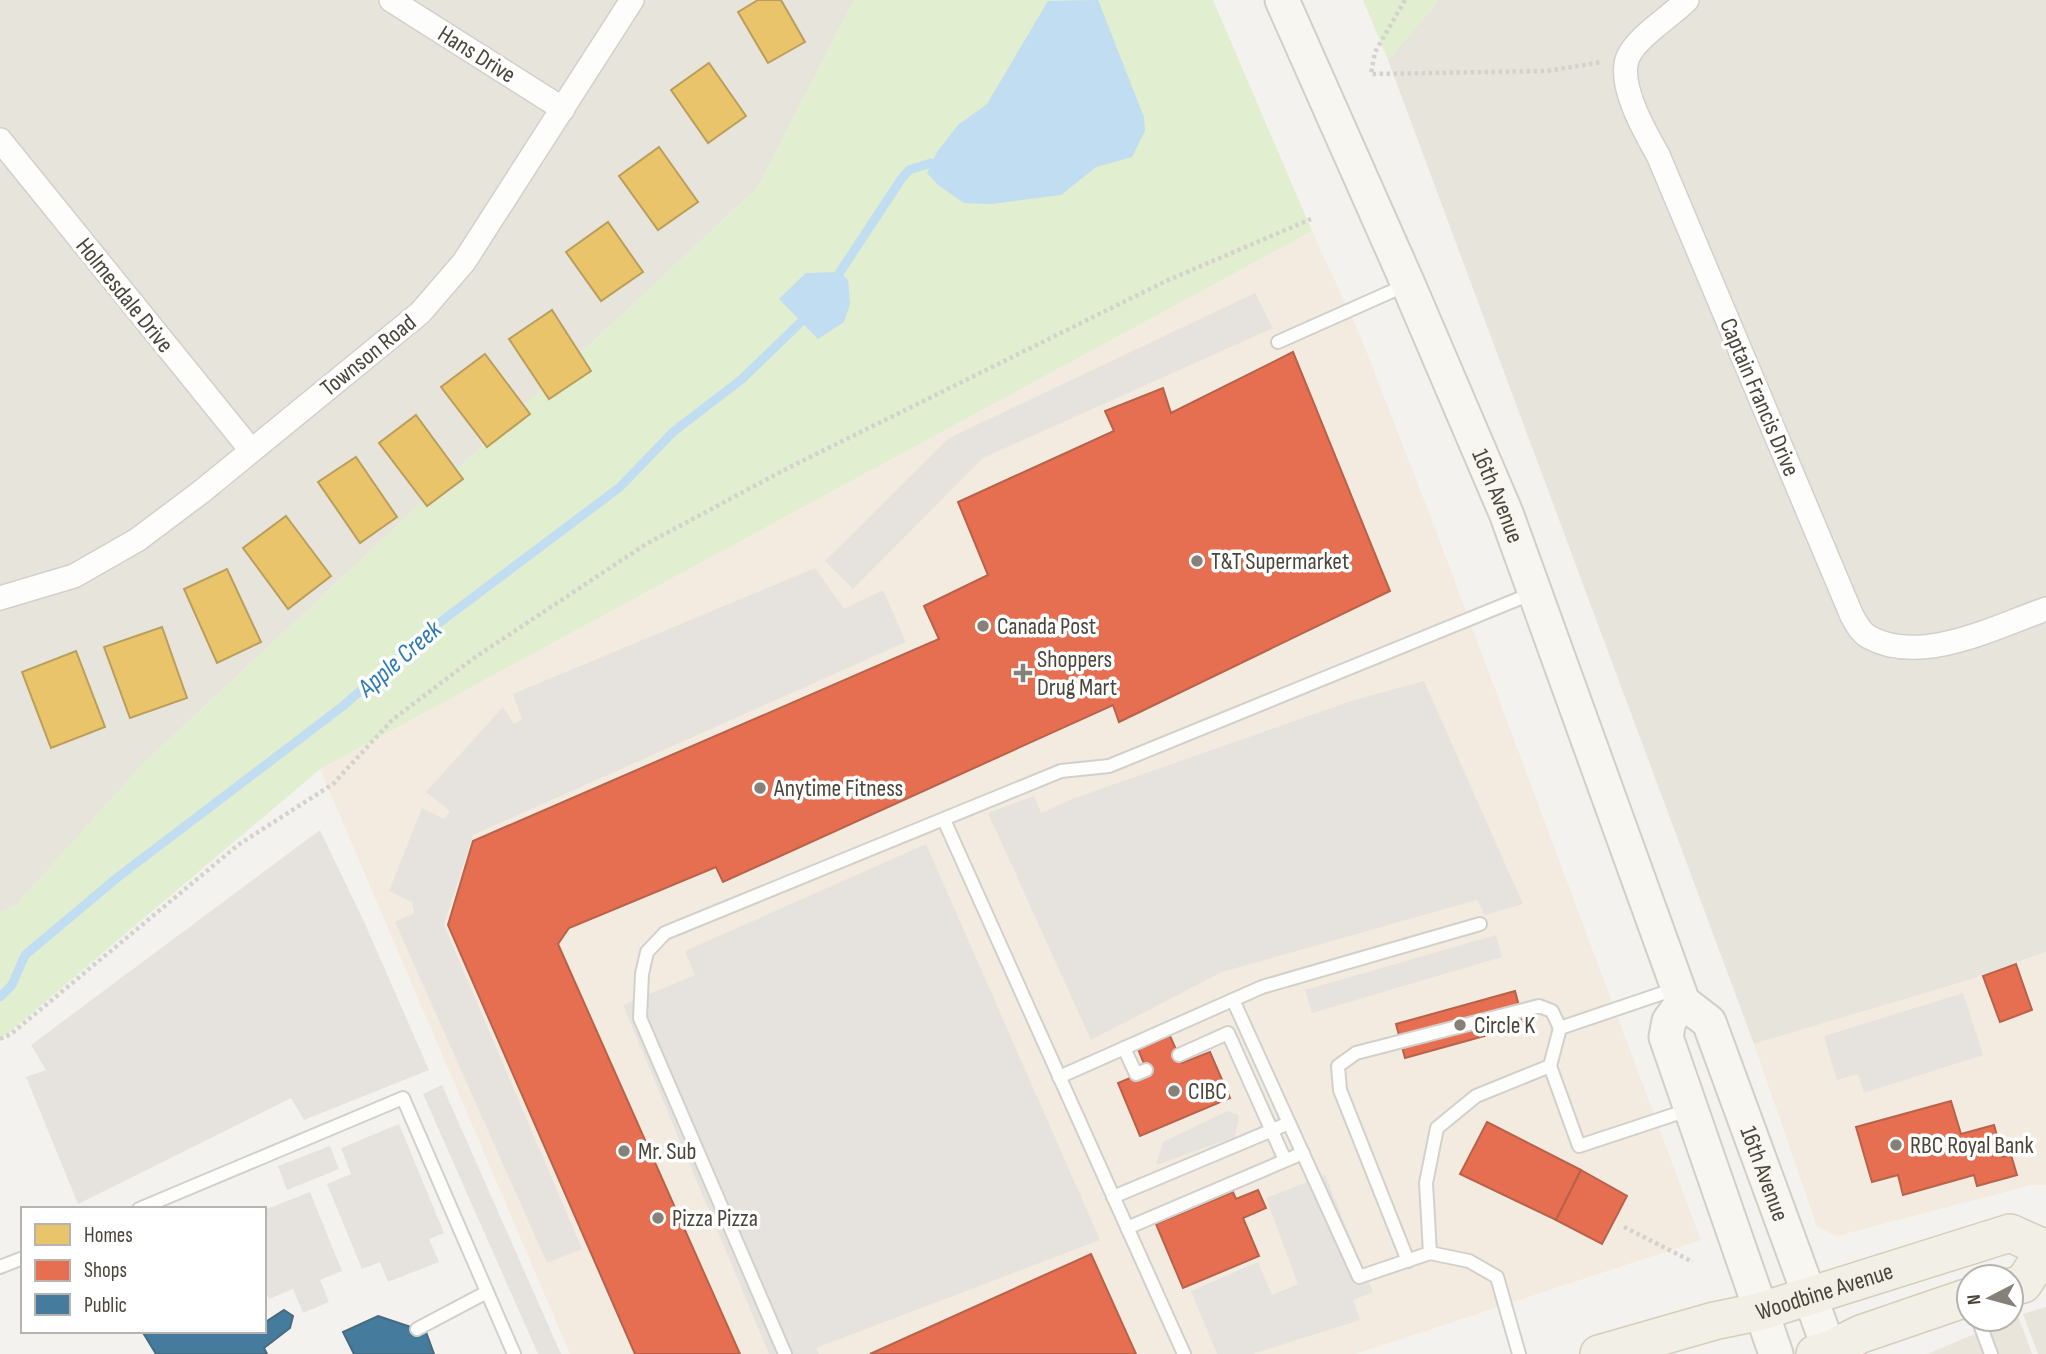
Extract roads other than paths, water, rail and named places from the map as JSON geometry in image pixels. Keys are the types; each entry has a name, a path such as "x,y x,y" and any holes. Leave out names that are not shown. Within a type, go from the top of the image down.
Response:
{"main road":[{"name":"16th Avenue","path":"1282,0 1506,513 1681,995 1709,1021 1808,1296 1825,1353"},
{"name":"16th Avenue","path":"1681,995 1666,1033 1776,1354"},
{"name":"Woodbine Avenue","path":"1599,1354 1714,1321 1762,1311 2010,1233 2046,1250 2025,1281"},
{"name":"Woodbine Avenue","path":"1825,1353 1861,1334 1955,1302"}],"street":[{"name":"Hans Drive","path":"391,0 562,109"},
{"name":"Townson Road","path":"0,598 74,576 118,552 170,517 396,334 443,288 464,262 632,0"},
{"name":"Captain Francis Drive","path":"1687,0 1651,30 1628,57 1625,74 1638,119 1658,155 1852,616 1866,636 1892,646 1926,647 1954,641 2046,609"},
{"name":"Holmesdale Drive","path":"0,140 251,450"}],"lane":[{"path":"1278,342 1408,284"},
{"path":"785,1354 640,1018 642,974 648,952 664,933 1061,771 1109,766 1535,593"},
{"path":"944,820 1184,1354"},
{"path":"1059,1077 1262,987 1480,925"},
{"path":"1560,1028 1681,995"},
{"path":"1233,1000 1359,1277 1430,1253 1469,1261 1497,1277 1519,1354"},
{"path":"1408,1261 1340,1090 1338,1066 1356,1054 1539,1006 1552,1011 1560,1028 1550,1066 1579,1146 1692,1109"},
{"path":"1178,1055 1228,1033 1285,1160"},
{"path":"1124,1048 1136,1074 1146,1070"},
{"path":"1430,1253 1426,1183 1437,1128 1476,1096 1550,1066"},
{"path":"144,1207 403,1098 514,1354"},
{"path":"1113,1197 1289,1123"},
{"path":"1127,1228 1303,1153"},
{"path":"0,1267 21,1259"},
{"path":"417,1329 487,1292"},
{"path":"1983,1333 1991,1354"}],"water":[{"path":"1098,0 1144,117 1145,131 1132,157 1096,167 1061,195 992,204 964,203 938,185 927,173 937,152 958,125 987,104 1048,1"},
{"path":"840,272 848,280 850,304 844,322 818,339 779,299 806,273"}],"waterway":[{"name":"Apple Creek","path":"840,272 902,178 909,170 931,163"},
{"name":"Apple Creek","path":"0,997 12,985 25,955 118,877 343,706 435,626 620,487 673,432 742,379 802,321"}],"place":[{"name":"T&T Supermarket","path":"1197,561"},
{"name":"Canada Post","path":"983,626"},
{"name":"Shoppers Drug Mart","path":"1023,673"},
{"name":"Anytime Fitness","path":"760,788"},
{"name":"Circle K","path":"1460,1025"},
{"name":"CIBC","path":"1174,1091"},
{"name":"RBC Royal Bank","path":"1896,1145"},
{"name":"Mr. Sub","path":"624,1151"},
{"name":"Pizza Pizza","path":"658,1218"}]}
